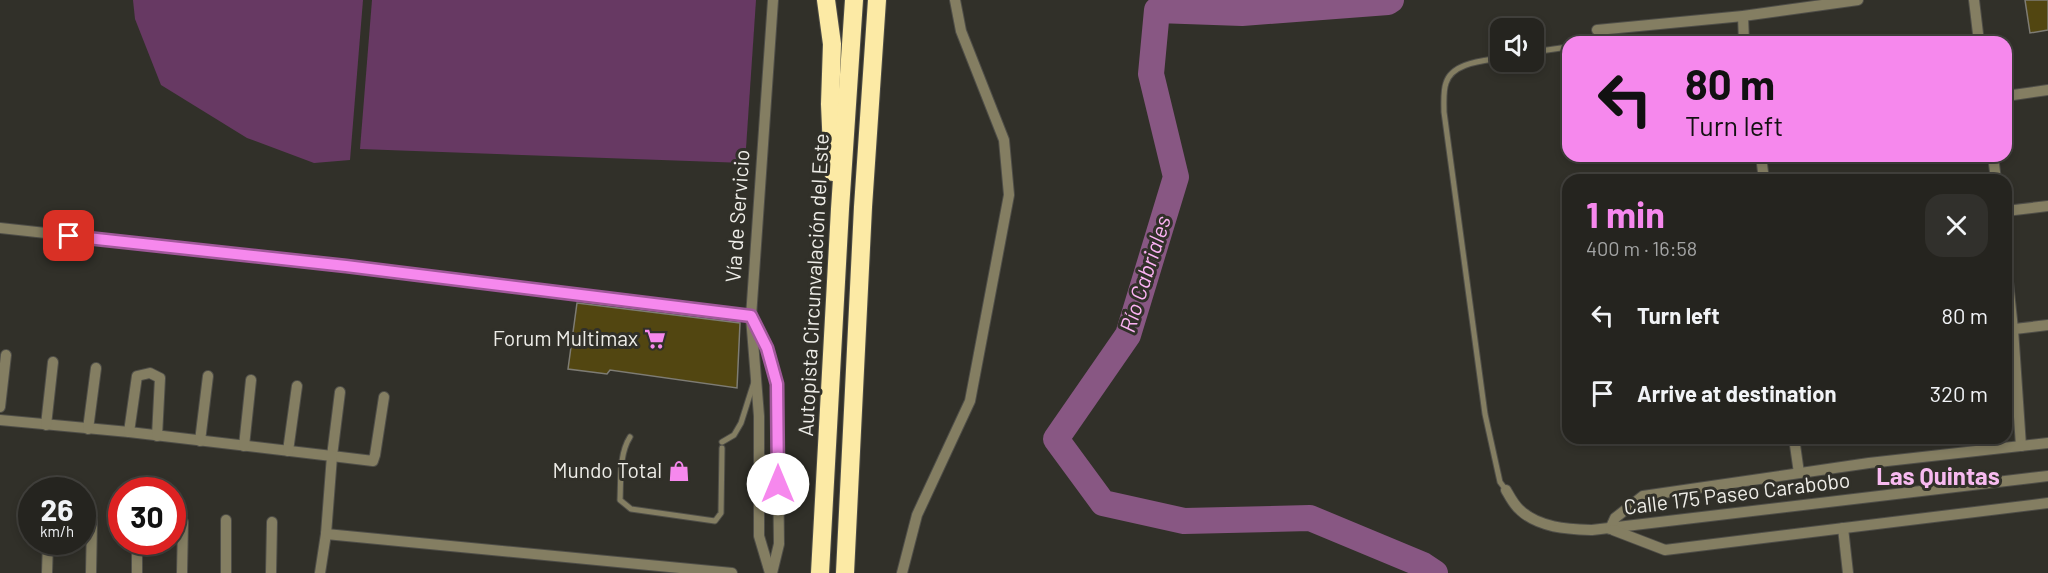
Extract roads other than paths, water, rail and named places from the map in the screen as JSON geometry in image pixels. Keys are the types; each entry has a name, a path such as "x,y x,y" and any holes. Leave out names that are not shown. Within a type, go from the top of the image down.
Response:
{"highway":[{"path":"826,0 832,44 830,104 833,173 840,218"},
{"name":"Autopista Circunvalación del Este","path":"820,573 854,0"},
{"path":"845,573 863,207 877,0"}],"street":[{"name":"Vía de Servicio","path":"771,573 759,536 759,416 751,316 773,0"},
{"path":"902,573 917,515 970,401 1009,195 1004,141 961,31 955,0"},
{"path":"1597,30 1743,16 1858,0"},
{"path":"1974,0 1978,36"},
{"path":"1743,16 1744,36"},
{"path":"2012,95 2048,90"},
{"path":"2012,210 2048,206"},
{"path":"0,228 346,266 751,316 767,348 777,384 779,544 771,573"},
{"path":"2012,330 2048,325"},
{"path":"0,407 6,355"},
{"path":"2012,359 2021,446"},
{"path":"46,425 52,362"},
{"path":"88,429 96,368"},
{"path":"129,432 136,376 150,373 160,378 157,436"},
{"path":"200,441 208,376"},
{"path":"244,446 251,380"},
{"path":"288,451 297,387"},
{"path":"320,573 340,392"},
{"path":"0,420 129,432 373,461 384,397"},
{"path":"759,416 779,424"},
{"name":"Calle 175 Paseo Carabobo","path":"1610,529 1615,518 1643,496 1798,473 2048,443"},
{"path":"1795,444 1798,473"},
{"name":"Calle 175 Paseo Carabobo","path":"1610,529 2048,476"},
{"path":"1506,490 1519,509 1532,519 1569,529 1610,529"},
{"name":"Calle 175 Paseo Carabobo","path":"1610,529 1665,550 2048,502"},
{"path":"226,520 226,573"},
{"path":"271,573 272,522"},
{"path":"1843,528 1848,573"},
{"path":"326,534 732,573"},
{"path":"47,573 48,555"},
{"path":"91,555 91,573"},
{"path":"137,555 137,573"},
{"path":"182,555 182,573"}],"lane":[{"path":"1544,50 1562,47"},
{"path":"1490,60 1450,72 1445,85 1444,112 1485,414 1500,482 1506,490"},
{"path":"630,436 626,443 621,471 620,500 625,505 631,509 715,521 721,513 722,445 734,435 741,423 755,378"},
{"path":"759,455 778,464"}],"waterway":[{"name":"Río Cabriales","path":"1391,0 1242,13 1157,10 1151,74 1176,177 1128,335 1056,439 1103,503 1184,521 1310,518 1423,565 1435,573"}],"place":[{"name":"Forum Multimax","path":"655,339"},
{"name":"Mundo Total","path":"679,471"}],"district":[{"name":"Las Quintas","path":"1938,477"}]}
